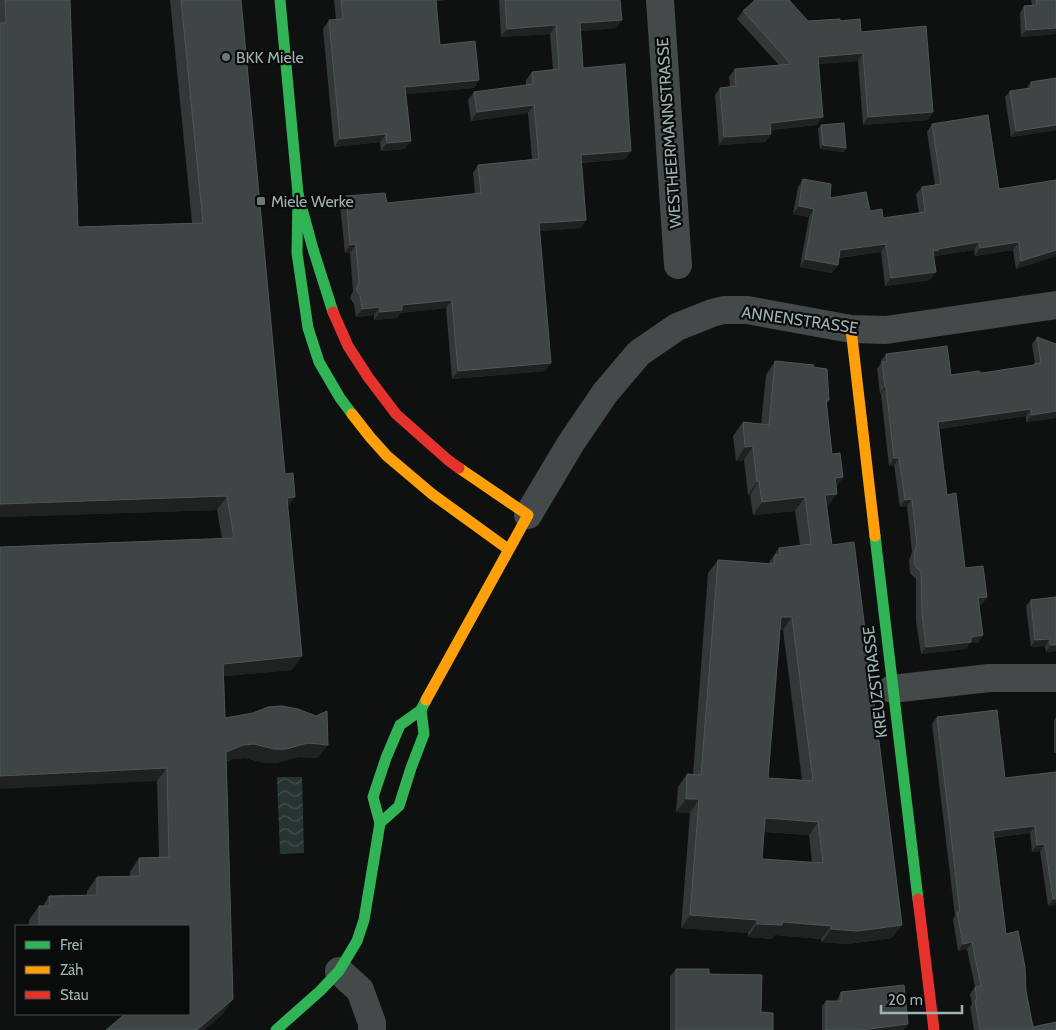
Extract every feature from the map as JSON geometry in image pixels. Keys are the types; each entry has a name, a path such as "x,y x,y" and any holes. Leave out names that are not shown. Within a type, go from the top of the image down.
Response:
{"street":[{"path":"280,0 298,194 297,253 308,328 319,362 340,398 370,438 387,456 432,494 508,548"},
{"name":"WESTHEERMANNSTRASSE","path":"660,0 678,265"},
{"path":"298,194 335,318 348,346 368,377 396,414 448,460 528,515"},
{"name":"ANNENSTRASSE","path":"421,710 508,548 571,443 605,393 639,353 677,327 724,310 747,310 851,329 886,330 1056,305"},
{"name":"KREUZSTRASSE","path":"851,329 892,689 934,1030"},
{"path":"892,689 989,678 1056,678"},
{"path":"276,1030 320,991 339,971 357,941 364,920 380,823 372,797 400,725 421,710 424,734 399,806 380,823"},
{"path":"339,971 360,990 372,1023 372,1030"}],"water":[{"path":"277,777 302,777 304,853 280,854"}],"building":[{"path":"5,0 70,0 78,227 203,223 181,0 241,0 285,474 293,473 295,497 287,498 302,656 223,664 225,718 253,713 268,707 282,706 298,709 316,716 327,711 328,745 308,743 286,749 274,749 254,744 243,745 226,752 233,999 197,1030 106,1030 124,1015 190,1015 190,925 39,925 39,906 50,906 49,896 97,895 97,877 140,876 139,858 169,857 167,768 0,776 0,547 234,538 227,496 0,504 0,23 6,23"},
{"path":"341,0 436,0 440,45 475,41 479,80 405,87 411,141 387,143 386,134 340,139 329,20 343,19"},
{"path":"505,0 620,0 622,20 580,23 583,68 625,64 631,151 581,155 586,220 539,223 551,363 458,371 452,300 402,305 402,310 380,312 380,307 362,309 360,295 356,290 359,283 356,244 350,245 346,196 385,193 387,203 481,193 478,165 539,159 534,105 477,112 474,92 533,84 532,72 559,69 556,25 507,29"},
{"path":"755,0 789,0 808,21 860,19 861,32 926,26 933,112 868,117 863,53 818,57 823,117 770,123 771,134 724,137 720,88 736,86 735,69 791,64 743,11"},
{"path":"1036,0 1056,0 1056,28 1026,30 1024,6 1037,5"},
{"path":"1056,78 1056,125 1016,131 1010,91 1031,88 1031,82"},
{"path":"988,115 999,189 1056,180 1056,250 1021,261 1019,242 980,248 979,242 933,251 936,272 891,278 886,244 840,250 838,265 805,259 814,209 799,206 803,179 831,184 830,198 866,192 870,211 882,209 883,218 925,212 922,187 941,184 932,124"},
{"path":"844,123 846,148 823,145 821,125"},
{"path":"1037,337 1056,344 1056,411 1032,415 1031,409 938,422 947,495 956,493 965,568 983,566 987,597 978,598 983,635 971,637 971,642 926,647 922,613 921,572 915,566 914,553 917,545 912,499 905,500 899,458 894,458 882,362 887,362 886,354 947,346 951,375 978,371 982,373 1034,365 1041,363"},
{"path":"775,361 814,365 813,367 827,369 829,400 826,400 832,454 840,453 843,477 835,478 837,494 825,495 832,545 854,542 902,925 858,931 831,929 831,926 782,922 782,925 757,924 757,920 690,915 699,799 686,799 687,774 701,775 718,560 774,564 775,555 780,555 779,548 811,544 805,497 762,502 759,481 757,482 753,446 745,447 743,422 769,425","holes":["781,617 792,617 813,781 768,778","765,818 818,822 823,863 762,859"]},
{"path":"1056,597 1056,645 1050,645 1050,639 1035,640 1031,600"},
{"path":"997,710 1005,778 1056,772 1056,899 1053,899 1045,844 1037,845 1035,826 993,831 1006,934 1018,931 1033,1027 1056,1022 1056,1030 980,1030 975,1000 977,1000 975,987 981,986 972,942 963,944 957,912 960,912 937,717"},
{"path":"676,969 709,969 709,974 762,975 761,1012 773,1013 773,1030 676,1030"},
{"path":"904,985 908,1024 861,1030 826,1030 826,1001 841,1001 841,992"}],"traffic: fast":[{"path":"280,0 298,194 297,253 308,328 319,362 340,398 352,414"},
{"path":"298,194 333,312"},
{"path":"875,536 918,899"},
{"path":"276,1030 320,991 339,971 357,941 364,920 380,823 373,797 386,758 400,725 421,710 426,700"},
{"path":"380,823 399,806 424,734 421,710"}],"traffic: slow":[{"path":"851,329 875,536"},
{"path":"352,414 387,456 432,494 508,549"},
{"path":"426,700 528,515 459,468"}],"traffic: jam":[{"path":"333,312 348,346 368,377 396,414 459,468"},
{"path":"918,899 934,1030"}],"place":[{"name":"BKK Miele","path":"226,57"},
{"name":"Miele Werke","path":"261,201"}]}
